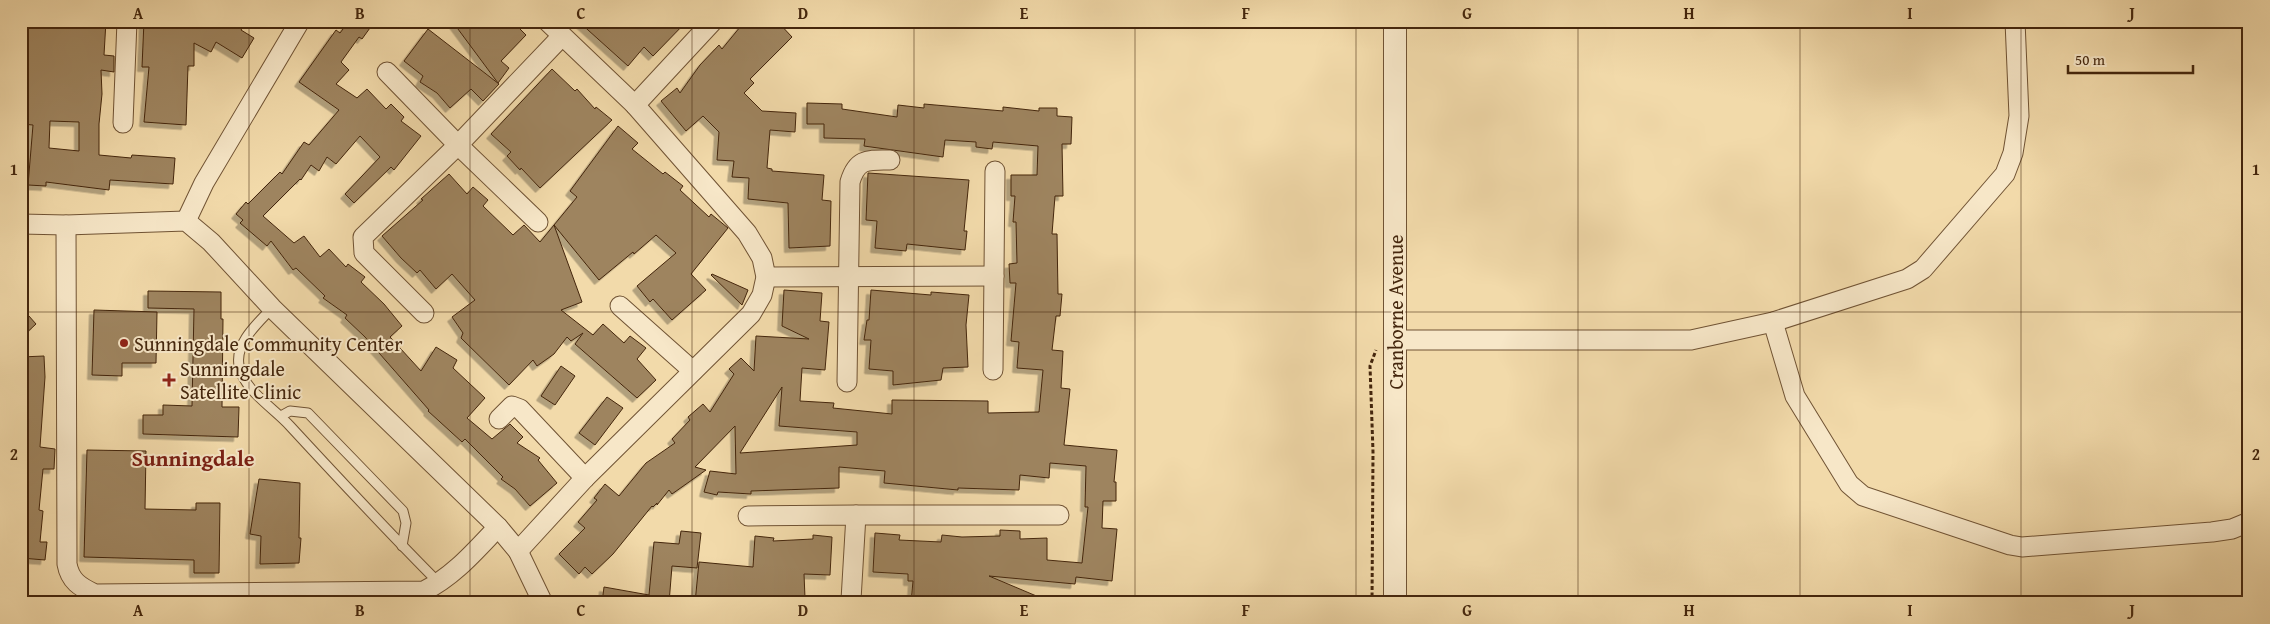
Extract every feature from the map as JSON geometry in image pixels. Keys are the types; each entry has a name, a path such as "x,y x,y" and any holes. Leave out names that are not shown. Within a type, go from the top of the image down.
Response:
{"street":[{"path":"123,123 127,21"},
{"path":"186,221 204,183 300,21"},
{"path":"518,551 585,478 751,314 762,296 766,277 762,258 748,232 635,104 548,21"},
{"path":"635,104 713,21"},
{"name":"Cranborne Avenue","path":"1395,21 1395,603"},
{"path":"1396,340 1691,340 1773,322 1907,279 1923,269 2004,174 2013,153 2019,116 2016,21"},
{"path":"424,312 364,253 363,237 458,145 562,36"},
{"path":"387,72 458,145 538,222"},
{"path":"847,382 850,182 853,172 858,165 867,160 890,160"},
{"path":"993,370 995,171"},
{"path":"21,224 66,225 186,221 211,242 272,308 498,527 518,551 543,603"},
{"path":"66,225 67,564 69,575 76,584 95,594 424,591 439,583 460,567 498,527"},
{"path":"766,277 994,276"},
{"path":"620,306 693,371"},
{"path":"1773,322 1795,396 1849,484 1863,496 2010,545 2022,547 2232,530 2249,522"},
{"path":"499,419 512,406 520,409 585,478"},
{"path":"851,602 856,515"},
{"path":"748,516 1059,515"}],"lane":[{"path":"272,308 247,337 240,349 238,365 244,378 252,389 439,583"},
{"path":"280,416 290,411 308,413 403,512 406,523 402,546"}],"path":[{"path":"1372,603 1374,452 1370,366 1376,349 1382,344 1396,340"}],"building":[{"path":"21,21 106,21 104,55 114,56 114,72 101,70 102,94 99,124 99,155 131,158 132,155 175,158 173,184 110,180 109,190 46,182 46,186 28,185 33,125 21,124","holes":["50,121 79,122 79,151 49,148"]},
{"path":"144,21 247,21 241,30 254,38 242,58 216,42 211,52 194,43 194,66 188,66 186,125 144,122 149,67 142,67"},
{"path":"349,21 375,21 362,39 359,37 341,62 349,70 336,84 357,98 367,89 386,109 391,104 404,117 401,121 421,136 394,170 391,167 354,203 345,194 380,157 360,136 336,164 327,157 319,171 311,165 301,180 263,216 294,243 304,236 320,257 329,249 346,267 348,264 365,277 361,282 384,304 402,326 390,337 421,371 436,347 457,360 453,368 485,398 467,418 492,439 510,424 523,437 517,443 540,458 538,460 557,483 530,506 515,489 501,479 503,477 465,439 462,442 428,411 365,337 345,318 347,315 323,298 325,296 296,268 293,270 271,241 267,246 240,223 243,220 236,214 246,202 248,204 280,172 282,174 304,142 309,145 339,110 299,82 336,30 340,33"},
{"path":"452,21 512,21 526,35 501,61 509,68 498,83"},
{"path":"578,21 687,21 653,56 644,47 628,66"},
{"path":"745,21 777,21 792,37 750,79 754,83 744,93 762,111 796,113 795,132 770,130 767,168 772,169 772,171 824,175 822,200 831,201 830,246 789,248 788,203 748,199 749,178 732,177 734,161 717,160 719,132 703,116 686,131 661,101 677,88 680,93 700,65 719,45 722,49"},
{"path":"428,29 499,84 483,101 471,89 450,108 437,93 420,82 423,76 404,61"},
{"path":"552,69 575,91 577,89 595,109 596,107 612,120 540,188 507,156 511,152 491,134"},
{"path":"807,103 842,104 842,109 897,117 898,105 924,108 924,104 1003,111 1003,107 1039,111 1039,108 1057,108 1057,116 1072,117 1071,144 1062,144 1063,196 1055,196 1052,234 1057,234 1058,294 1062,294 1060,316 1056,316 1052,350 1063,351 1061,388 1070,389 1064,445 1117,450 1114,482 1116,482 1116,501 1103,501 1102,528 1117,529 1112,581 1076,577 1075,584 989,576 1053,603 911,603 913,581 908,581 908,574 873,572 875,533 900,535 899,540 941,542 942,535 962,537 1000,536 1000,530 1020,531 1020,539 1047,538 1047,560 1082,563 1088,507 1085,507 1086,466 1050,463 1049,478 1020,475 1019,490 958,488 958,490 884,483 885,471 839,467 839,488 751,491 751,494 718,492 717,495 704,492 710,471 736,474 735,426 695,467 706,470 672,494 669,490 657,505 657,503 652,506 613,554 592,574 585,567 579,574 559,554 585,528 578,522 597,500 594,498 605,484 619,496 646,463 675,443 672,439 690,420 688,417 703,404 710,412 734,374 729,369 741,358 754,371 756,336 809,339 782,326 784,290 822,293 820,321 829,322 825,370 802,368 800,401 834,403 833,408 892,414 892,400 988,401 988,413 1039,412 1043,370 1017,368 1019,342 1011,341 1016,283 1010,283 1009,264 1017,263 1016,222 1013,222 1015,196 1011,196 1011,175 1037,175 1038,146 993,142 992,149 976,147 976,142 945,140 943,157 864,146 865,139 824,138 824,124 807,124","holes":["782,387 779,426 857,432 857,445 740,453"]},
{"path":"618,126 638,143 632,149 663,174 665,172 683,186 680,190 709,217 711,214 728,228 691,274 706,290 672,320 653,299 650,302 637,286 676,253 656,235 599,280 554,225 577,197 570,191"},
{"path":"868,173 969,180 964,231 967,231 965,250 907,244 906,251 875,248 877,221 866,220"},
{"path":"449,174 467,194 473,187 488,200 483,206 513,235 524,225 540,242 554,225 582,302 561,310 593,335 603,324 624,343 630,336 646,348 637,359 656,380 637,398 575,344 583,333 571,341 567,337 554,354 537,366 533,360 509,385 461,338 463,333 452,317 475,300 452,274 436,289 420,270 417,273 401,258 382,236"},
{"path":"711,275 748,290 742,305"},
{"path":"871,290 931,295 931,292 969,295 966,325 968,367 943,368 941,380 893,385 893,371 869,369 871,340 864,340 867,320 869,320"},
{"path":"148,291 221,292 221,319 223,319 222,407 239,407 238,437 143,434 143,415 163,415 163,405 192,406 194,309 148,308"},
{"path":"21,307 36,324 21,338"},
{"name":"Sunningdale Community Center","path":"94,310 157,312 156,363 122,363 122,376 92,375"},
{"path":"44,356 45,377 40,447 55,449 54,469 43,469 39,510 43,511 40,542 47,542 45,560 21,558 21,357"},
{"path":"561,366 575,376 555,405 541,396"},
{"path":"607,397 623,408 595,445 579,433"},
{"path":"87,450 146,451 145,509 196,510 196,503 220,503 219,573 194,573 194,560 84,557"},
{"path":"259,479 300,483 299,538 301,538 299,563 260,564 261,536 250,534"},
{"path":"681,531 701,533 697,568 672,566 669,603 602,603 604,587 649,595 654,542 679,544"},
{"path":"813,535 832,537 830,575 804,574 805,598 775,600 775,603 695,603 699,562 753,567 755,536 774,538 773,541 813,539"}],"place":[{"name":"Sunningdale Community Center","path":"124,343"},
{"name":"Sunningdale Satellite Clinic","path":"169,380"}],"district":[{"name":"Sunningdale","path":"193,458"}]}
